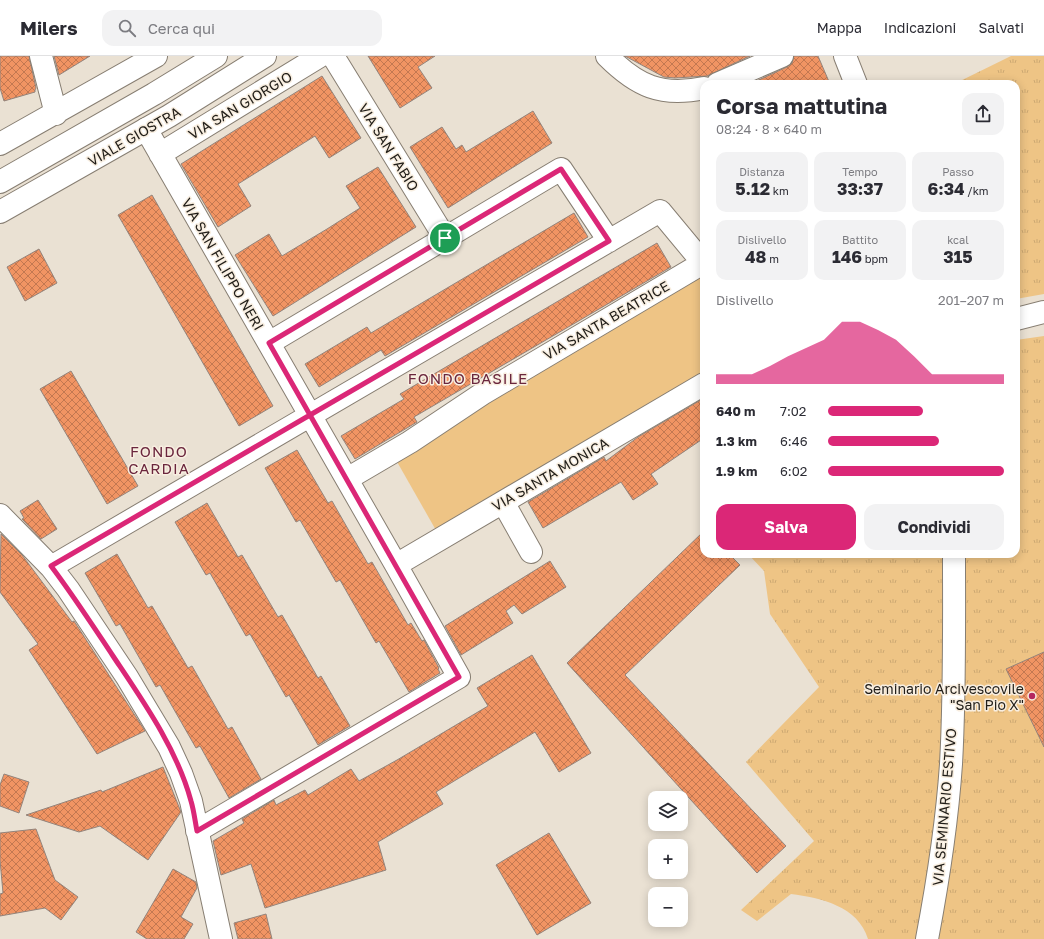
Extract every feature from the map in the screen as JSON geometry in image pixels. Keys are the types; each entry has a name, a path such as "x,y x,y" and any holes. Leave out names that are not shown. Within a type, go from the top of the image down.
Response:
{"street":[{"path":"41,56 56,114"},
{"path":"0,144 56,114 156,56"},
{"name":"VIALE GIOSTRA","path":"0,182 154,94 216,56"},
{"name":"VIALE GIOSTRA","path":"0,212 146,129 265,56"},
{"name":"VIA SAN GIORGIO","path":"160,154 320,56"},
{"name":"VIA SAN FABIO","path":"333,56 445,238"},
{"path":"606,56 631,78 656,90 673,92 700,89"},
{"path":"726,80 782,56"},
{"path":"845,56 854,80"},
{"name":"VIA SAN FILIPPO NERI","path":"146,129 459,677 197,831"},
{"path":"269,343 561,169 609,241"},
{"path":"51,566 660,211 700,259"},
{"name":"VIA SANTA BEATRICE","path":"347,479 410,442 482,394 700,266"},
{"path":"1020,318 1044,312"},
{"name":"VIA SANTA MONICA","path":"396,565 700,386"},
{"path":"503,502 531,552"},
{"path":"0,515 51,566 86,614 123,671 169,747 191,800 221,939"},
{"name":"VIA SEMINARIO ESTIVO","path":"927,939 939,877 951,764 954,642 954,558"}],"green space":[{"path":"1011,56 1044,56 1044,294 1020,298 1020,80 962,80"},
{"path":"700,274 700,378 437,532 396,460 498,394"},
{"path":"1044,336 1044,939 868,939 863,928 847,911 826,901 791,894 757,921 741,910 814,841 746,762 819,687 770,614 764,571 752,558 1020,558 1020,339"}],"building":[{"path":"0,56 29,56 36,88 35,92 4,101 0,88"},
{"path":"54,56 90,56 59,75"},
{"path":"368,56 435,56 418,67 432,88 400,108"},
{"path":"625,56 750,56 707,76 675,78 664,77"},
{"path":"794,56 818,56 828,80 759,80 787,67 792,63"},
{"path":"322,76 361,138 329,158 315,136 270,164 238,184 251,206 218,227 181,164"},
{"path":"533,111 552,143 448,208 410,147 442,127 456,149 462,145 466,152"},
{"path":"378,167 416,227 273,316 235,255 269,234 282,256 327,229 360,208 346,186"},
{"path":"152,195 273,406 239,426 118,215"},
{"path":"574,213 588,237 385,356 381,350 319,387 305,364 367,327 371,333"},
{"path":"657,243 671,267 414,417 417,422 355,459 341,436 404,399 400,394"},
{"path":"39,249 57,283 25,301 7,267"},
{"path":"71,371 138,486 107,504 40,389"},
{"path":"700,400 700,441 651,474 658,484 633,500 621,482 543,528 528,502 604,457 606,461 638,437"},
{"path":"297,450 328,503 332,501 368,564 372,562 408,625 411,623 422,641 424,640 439,668 440,673 409,692 379,641 376,643 340,580 336,582 300,520 296,522 265,468"},
{"path":"38,500 57,529 41,539 22,519 24,518 20,511"},
{"path":"207,503 238,557 242,555 278,617 282,615 318,678 321,676 350,726 318,745 289,695 286,697 250,634 246,636 210,573 206,575 175,522"},
{"path":"1,534 22,555 72,622 74,621 145,731 97,754 29,650 38,644 0,592"},
{"path":"700,535 700,558 733,558 740,565 625,675 786,846 757,873 688,797 688,791 683,791 567,663"},
{"path":"117,554 148,608 152,606 188,668 192,666 228,729 232,727 261,779 229,798 200,746 196,748 160,685 156,687 120,624 116,626 85,573"},
{"path":"550,561 566,587 522,614 514,605 506,611 513,623 461,655 445,626"},
{"name":"Seminario Arcivescovile \"San Pio X\"","path":"1044,652 1044,747 1006,669"},
{"path":"532,655 591,753 559,772 535,732 436,792 443,804 378,842 386,870 265,908 251,864 221,875 213,841 244,823 242,819 274,800 276,805 305,790 308,795 351,769 359,781 397,760 488,706 477,688"},
{"path":"163,767 181,812 148,860 100,826 79,832 26,815 101,790 102,792"},
{"path":"4,774 29,782 19,813 0,806 0,785"},
{"path":"36,829 55,880 78,897 61,920 45,908 0,916 0,894 3,893 0,860 0,833"},
{"path":"549,833 591,903 537,935 496,865"},
{"path":"173,869 196,882 197,888 181,917 193,924 184,939 147,939 136,932"},
{"path":"266,914 272,939 238,939 234,923"}],"place":[{"name":"Seminario Arcivescovile \"San Pio X\"","path":"1032,696"}],"district":[{"name":"FONDO BASILE","path":"468,378"},
{"name":"FONDO CARDIA","path":"159,460"}],"route":[{"path":"445,238 269,343 310,415 51,566 86,614 127,677 169,747 191,800 197,831 459,677 310,415 609,241 561,169 445,238"}]}
